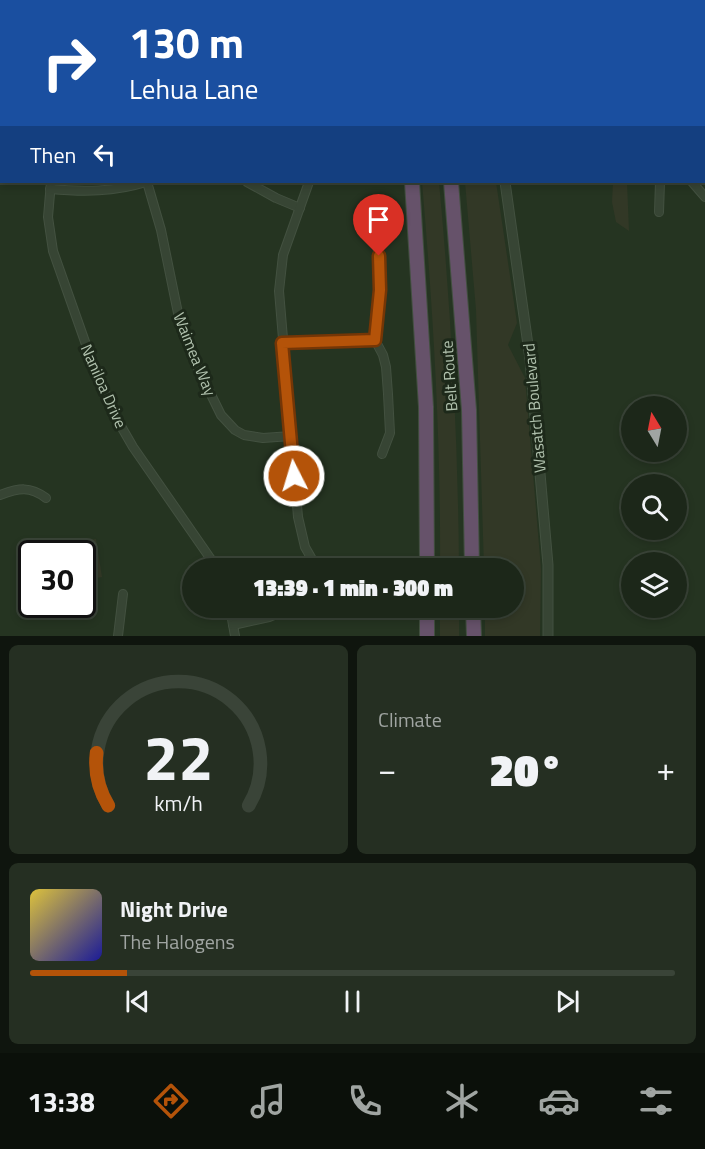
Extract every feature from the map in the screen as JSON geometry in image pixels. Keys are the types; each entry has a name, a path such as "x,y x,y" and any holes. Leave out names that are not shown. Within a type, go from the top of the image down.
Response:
{"highway":[{"name":"Belt Route","path":"412,183 426,407 427,558"},
{"name":"Belt Route","path":"451,183 469,410 472,558"},
{"path":"427,618 427,636"},
{"path":"473,618 474,636"}],"street":[{"path":"50,185 103,191 143,183"},
{"name":"Waimea Way","path":"147,183 161,230 179,318 196,364 221,415 235,430 244,435 262,438 291,436"},
{"path":"249,183 281,201 300,208"},
{"path":"309,183 286,246 280,273 279,301 299,524 305,547 311,558"},
{"name":"Wasatch Boulevard","path":"505,183 530,358 548,565 548,636"},
{"path":"659,212 660,183"},
{"path":"693,183 705,197"},
{"name":"Naniloa Drive","path":"50,185 48,217 53,252 103,389 134,447 210,558"},
{"path":"377,236 380,290 375,340 386,366 390,433 382,454"},
{"path":"282,343 375,340"},
{"path":"0,495 29,489 46,498"},
{"path":"118,636 123,594"},
{"path":"232,618 235,636"},
{"path":"233,625 264,618"}],"green space":[{"path":"422,183 439,183 453,375 459,558 440,558 436,375"},
{"path":"465,183 496,183 517,323 508,345 525,378 541,569 540,636 485,636 485,618 524,618 524,558 484,558 476,310"},
{"path":"613,183 627,183 629,231 616,222 612,202"},
{"path":"96,539 102,577 96,578 96,540 90,540"},
{"path":"440,618 459,618 459,636 440,636"}],"route":[{"path":"294,476 282,343 375,340 380,290 379,256"}]}
